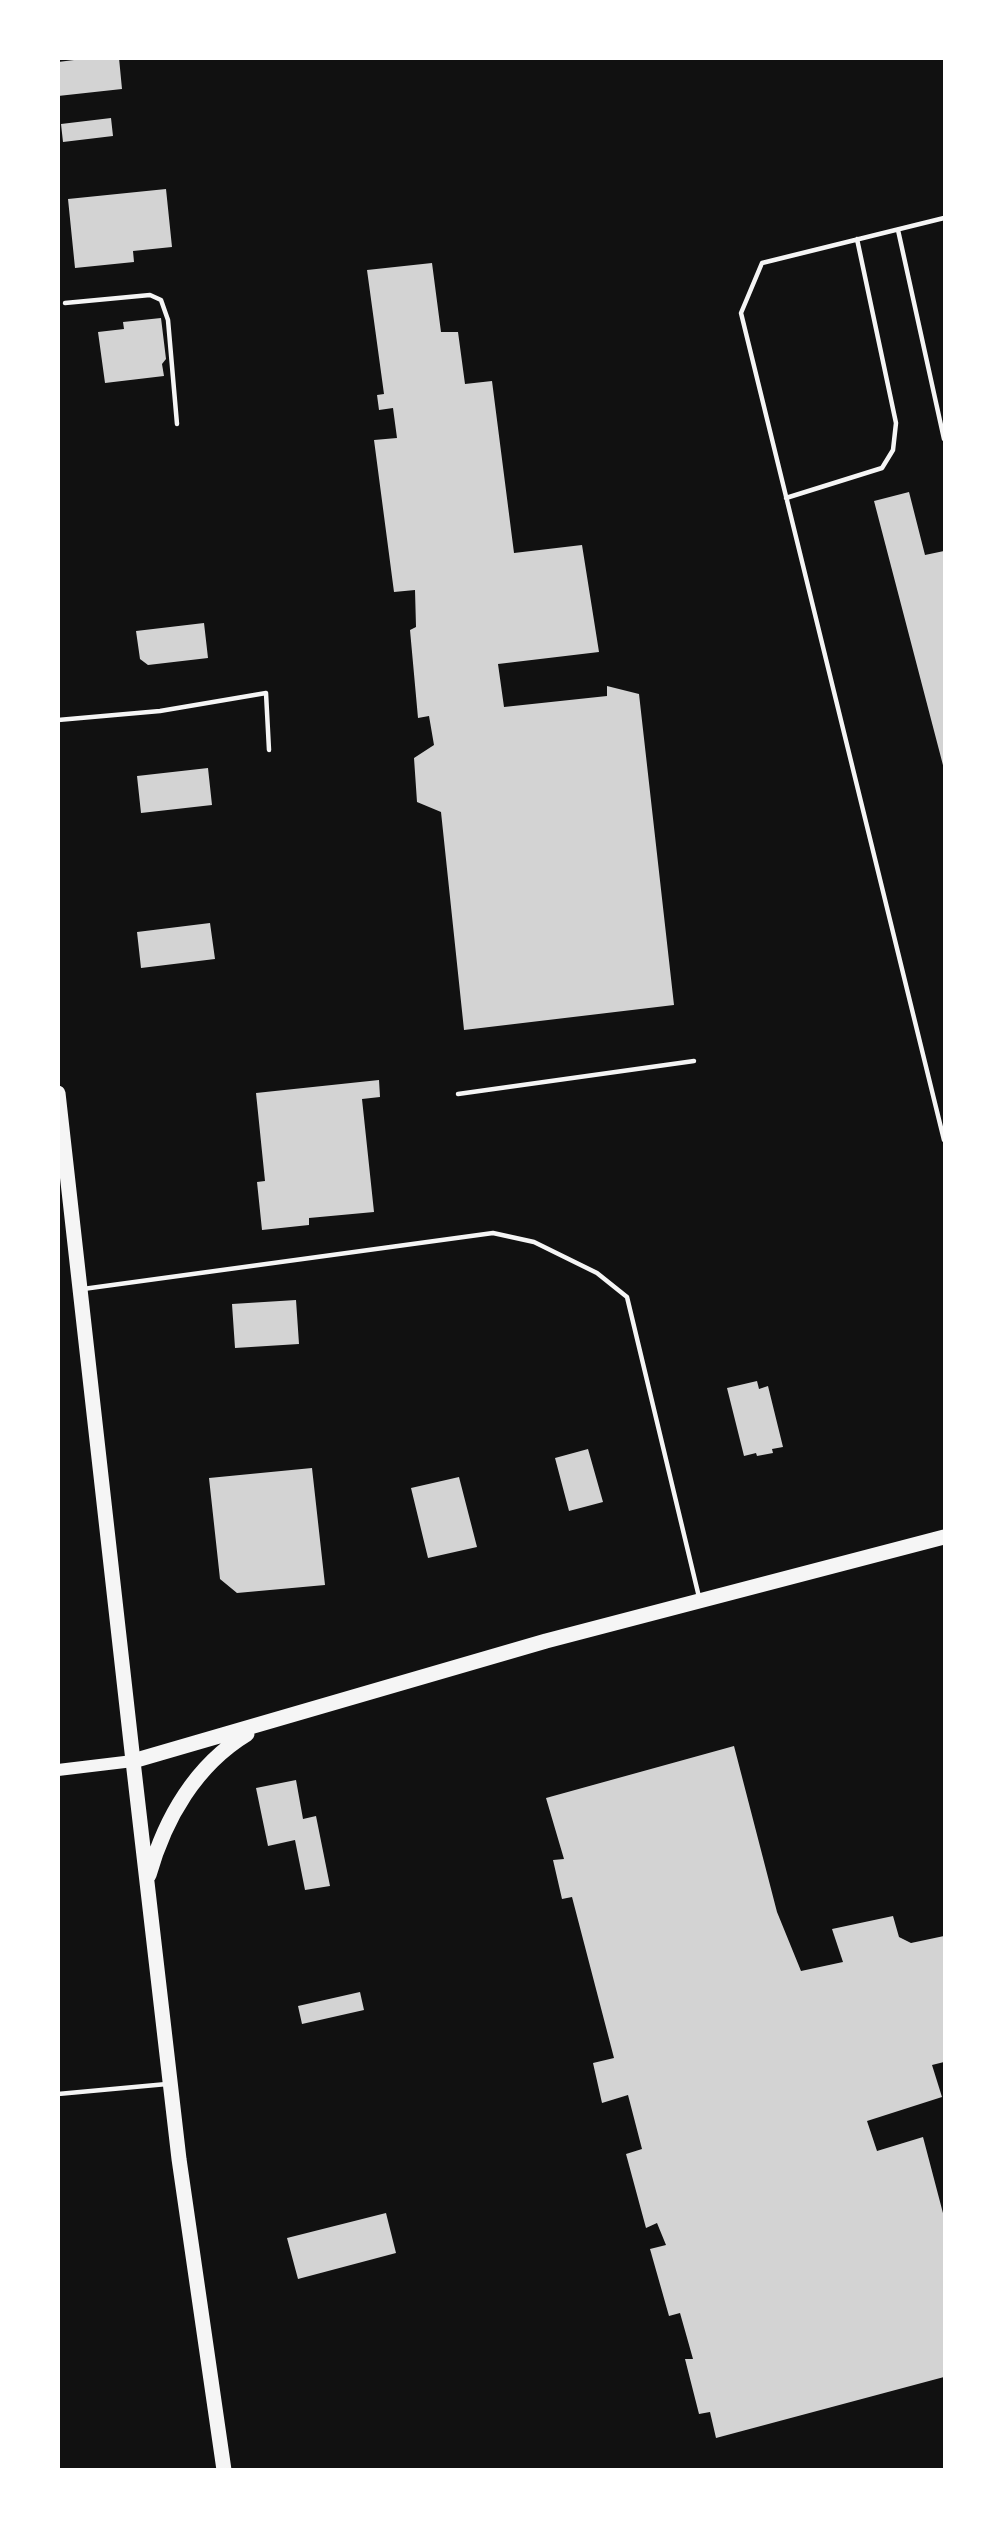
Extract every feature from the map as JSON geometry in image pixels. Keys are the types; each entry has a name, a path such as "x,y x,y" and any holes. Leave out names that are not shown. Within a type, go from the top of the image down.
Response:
{"main road":[{"path":"58,1093 170,2083 210,2387 224,2469"},
{"path":"58,1770 133,1761 546,1641 945,1538"},
{"path":"147,1884 155,1852 185,1793 210,1762 230,1744 266,1723"}],"lane":[{"path":"945,218 762,263 741,313 945,1140"},
{"path":"897,230 945,439"},
{"path":"786,498 882,468 893,450 896,423 857,239"},
{"path":"65,303 150,295 161,300 168,320 177,424"},
{"path":"58,720 160,711 266,693 269,750"},
{"path":"458,1094 694,1061"},
{"path":"80,1290 493,1233 534,1242 597,1273 627,1297 699,1600"},
{"path":"58,2094 170,2083"}],"building":[{"path":"90,58 119,58 122,89 58,96 58,62"},
{"path":"111,118 113,136 63,142 61,124"},
{"path":"166,189 172,247 133,251 134,262 75,268 68,199"},
{"path":"432,263 441,332 458,332 465,384 492,381 514,553 582,545 599,652 498,664 504,707 607,696 607,686 639,694 674,1005 464,1030 441,812 417,802 414,758 434,745 429,716 418,718 410,630 416,627 415,590 394,592 374,440 397,438 393,408 379,410 377,395 384,394 367,270"},
{"path":"161,318 166,359 162,364 164,376 105,383 98,332 124,329 123,322"},
{"path":"909,492 925,555 944,551 944,769 874,501"},
{"path":"204,623 208,658 148,665 140,659 136,631"},
{"path":"208,768 212,805 141,813 137,776"},
{"path":"210,923 215,959 141,968 137,932"},
{"path":"379,1080 380,1097 362,1099 374,1212 309,1218 309,1225 262,1230 257,1182 265,1181 256,1093"},
{"path":"296,1300 299,1344 235,1348 232,1304"},
{"path":"757,1381 759,1389 768,1386 783,1447 772,1449 773,1453 744,1456 727,1388"},
{"path":"588,1449 603,1502 569,1511 555,1458"},
{"path":"312,1468 325,1585 237,1593 220,1579 209,1478"},
{"path":"459,1477 477,1547 428,1558 411,1488"},
{"path":"734,1746 777,1912 801,1971 843,1962 832,1929 893,1916 899,1937 911,1943 944,1936 944,2062 932,2065 942,2097 867,2121 877,2151 923,2137 944,2217 944,2377 716,2438 710,2412 699,2414 685,2359 693,2359 680,2313 669,2316 650,2249 666,2245 657,2223 646,2228 626,2154 642,2149 628,2095 602,2103 593,2063 614,2058 572,1897 562,1899 553,1860 564,1859 546,1798"},
{"path":"296,1780 303,1819 316,1816 330,1886 305,1890 295,1840 268,1846 256,1788"},
{"path":"360,1992 364,2010 302,2024 298,2006"},
{"path":"386,2213 396,2253 298,2279 287,2238"}]}
